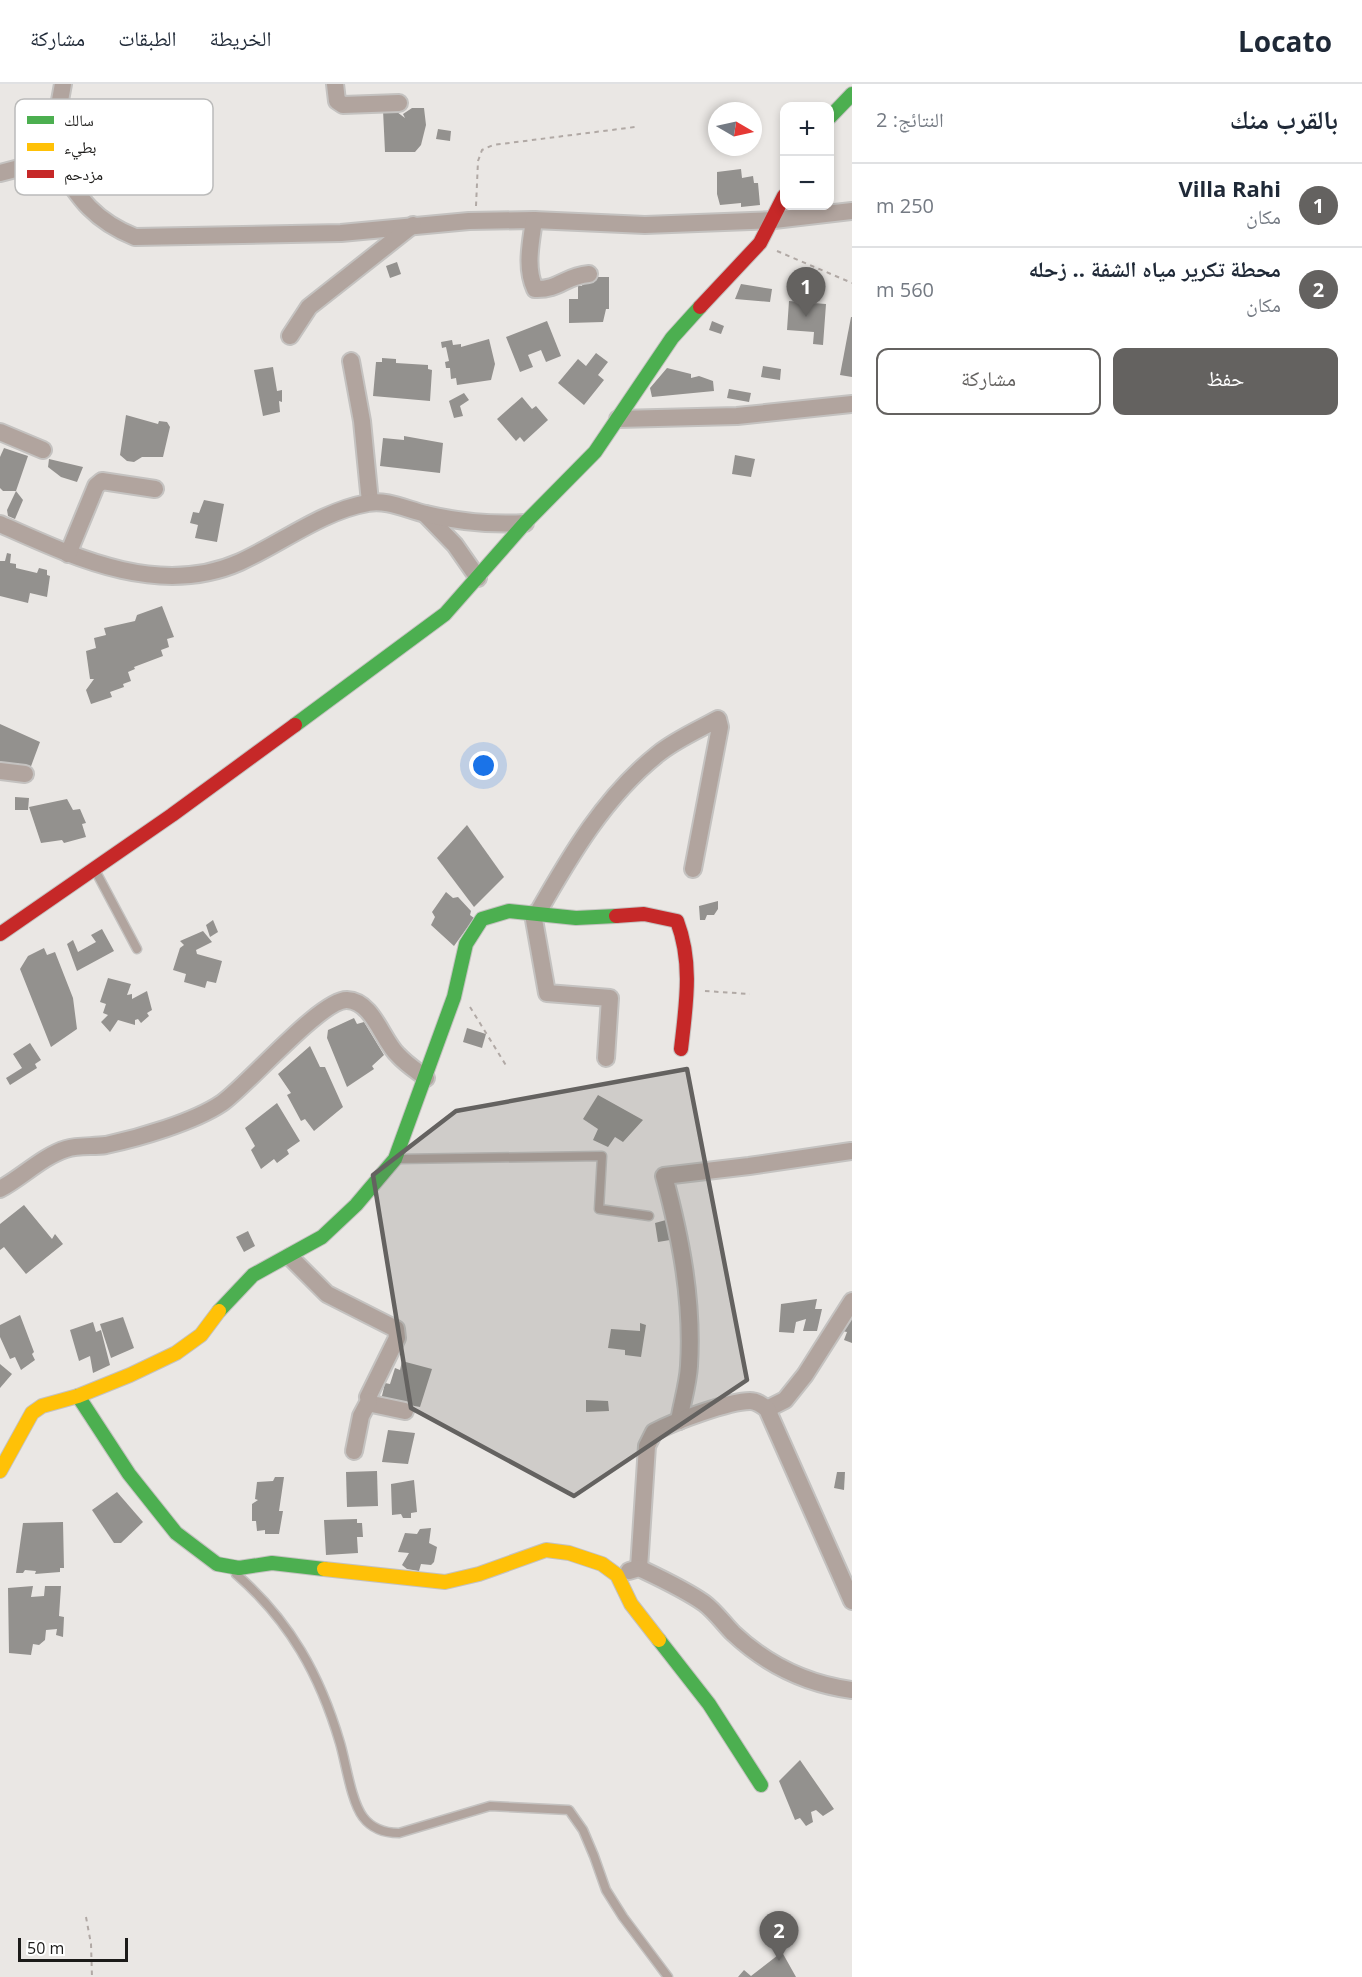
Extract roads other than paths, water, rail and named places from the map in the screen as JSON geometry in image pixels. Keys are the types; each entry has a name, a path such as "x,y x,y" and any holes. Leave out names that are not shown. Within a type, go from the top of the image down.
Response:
{"street":[{"path":"60,99 63,84"},
{"path":"336,84 337,100 343,105 399,103"},
{"path":"834,113 852,94"},
{"path":"0,172 15,169"},
{"path":"76,195 112,228 135,237 341,233 476,221 534,220 645,225 774,220 852,211"},
{"path":"0,934 349,686 445,614 525,523 595,452 672,338 760,243 780,206"},
{"path":"534,220 529,261 531,279 535,289 548,290 571,276 589,274"},
{"path":"290,336 309,308 413,225"},
{"path":"351,360 362,421 370,502"},
{"path":"618,419 737,416 852,404"},
{"path":"0,432 43,450"},
{"path":"68,554 96,486 102,481 155,489"},
{"path":"0,524 100,566 141,574 197,574 238,563 326,517 370,502 490,525 525,523"},
{"path":"425,514 455,545 478,578"},
{"path":"606,1058 610,998 547,993 535,914 565,864 621,786 660,752 718,719 720,727 693,869"},
{"path":"0,771 26,774"},
{"path":"0,1472 32,1413 55,1401 78,1396 176,1353 201,1335 230,1297 253,1275 290,1257 322,1237 356,1205 395,1159 426,1078 457,984 466,944 482,919 509,911 576,918 645,914 677,921 681,929 689,975 681,1049"},
{"path":"0,1190 64,1149 105,1145 186,1121 220,1104 237,1091 266,1060 325,1010 342,1000 350,1000 366,1008 396,1054 426,1078"},
{"path":"679,1420 689,1367 688,1290 678,1227 664,1176 749,1167 851,1150"},
{"path":"290,1257 327,1294 386,1324 398,1333 368,1397 369,1401 360,1416 354,1450"},
{"path":"767,1409 785,1400 805,1375 852,1301"},
{"path":"78,1396 129,1474 177,1533 217,1564 229,1568 272,1563 445,1582 479,1574 546,1550 569,1553 602,1564 617,1575 631,1604 710,1704 761,1785"},
{"path":"369,1401 405,1411"},
{"path":"639,1568 647,1446 654,1432 679,1420 749,1401 767,1409 852,1601"},
{"path":"617,1575 639,1568 681,1588 707,1605 756,1653 777,1666 813,1682 852,1690"}],"lane":[{"path":"95,868 137,949"},
{"path":"395,1159 602,1155 599,1209 649,1216"},
{"path":"229,1568 255,1590 280,1620 314,1670 337,1733 360,1811 373,1827 384,1832 399,1833 490,1806 569,1810 591,1847 606,1890 623,1917 668,1977"}],"place":[{"name":"Villa Rahi","path":"806,317"},
{"name":"محطة تكرير مياه الشفة .. زحله","path":"779,1961"}]}
